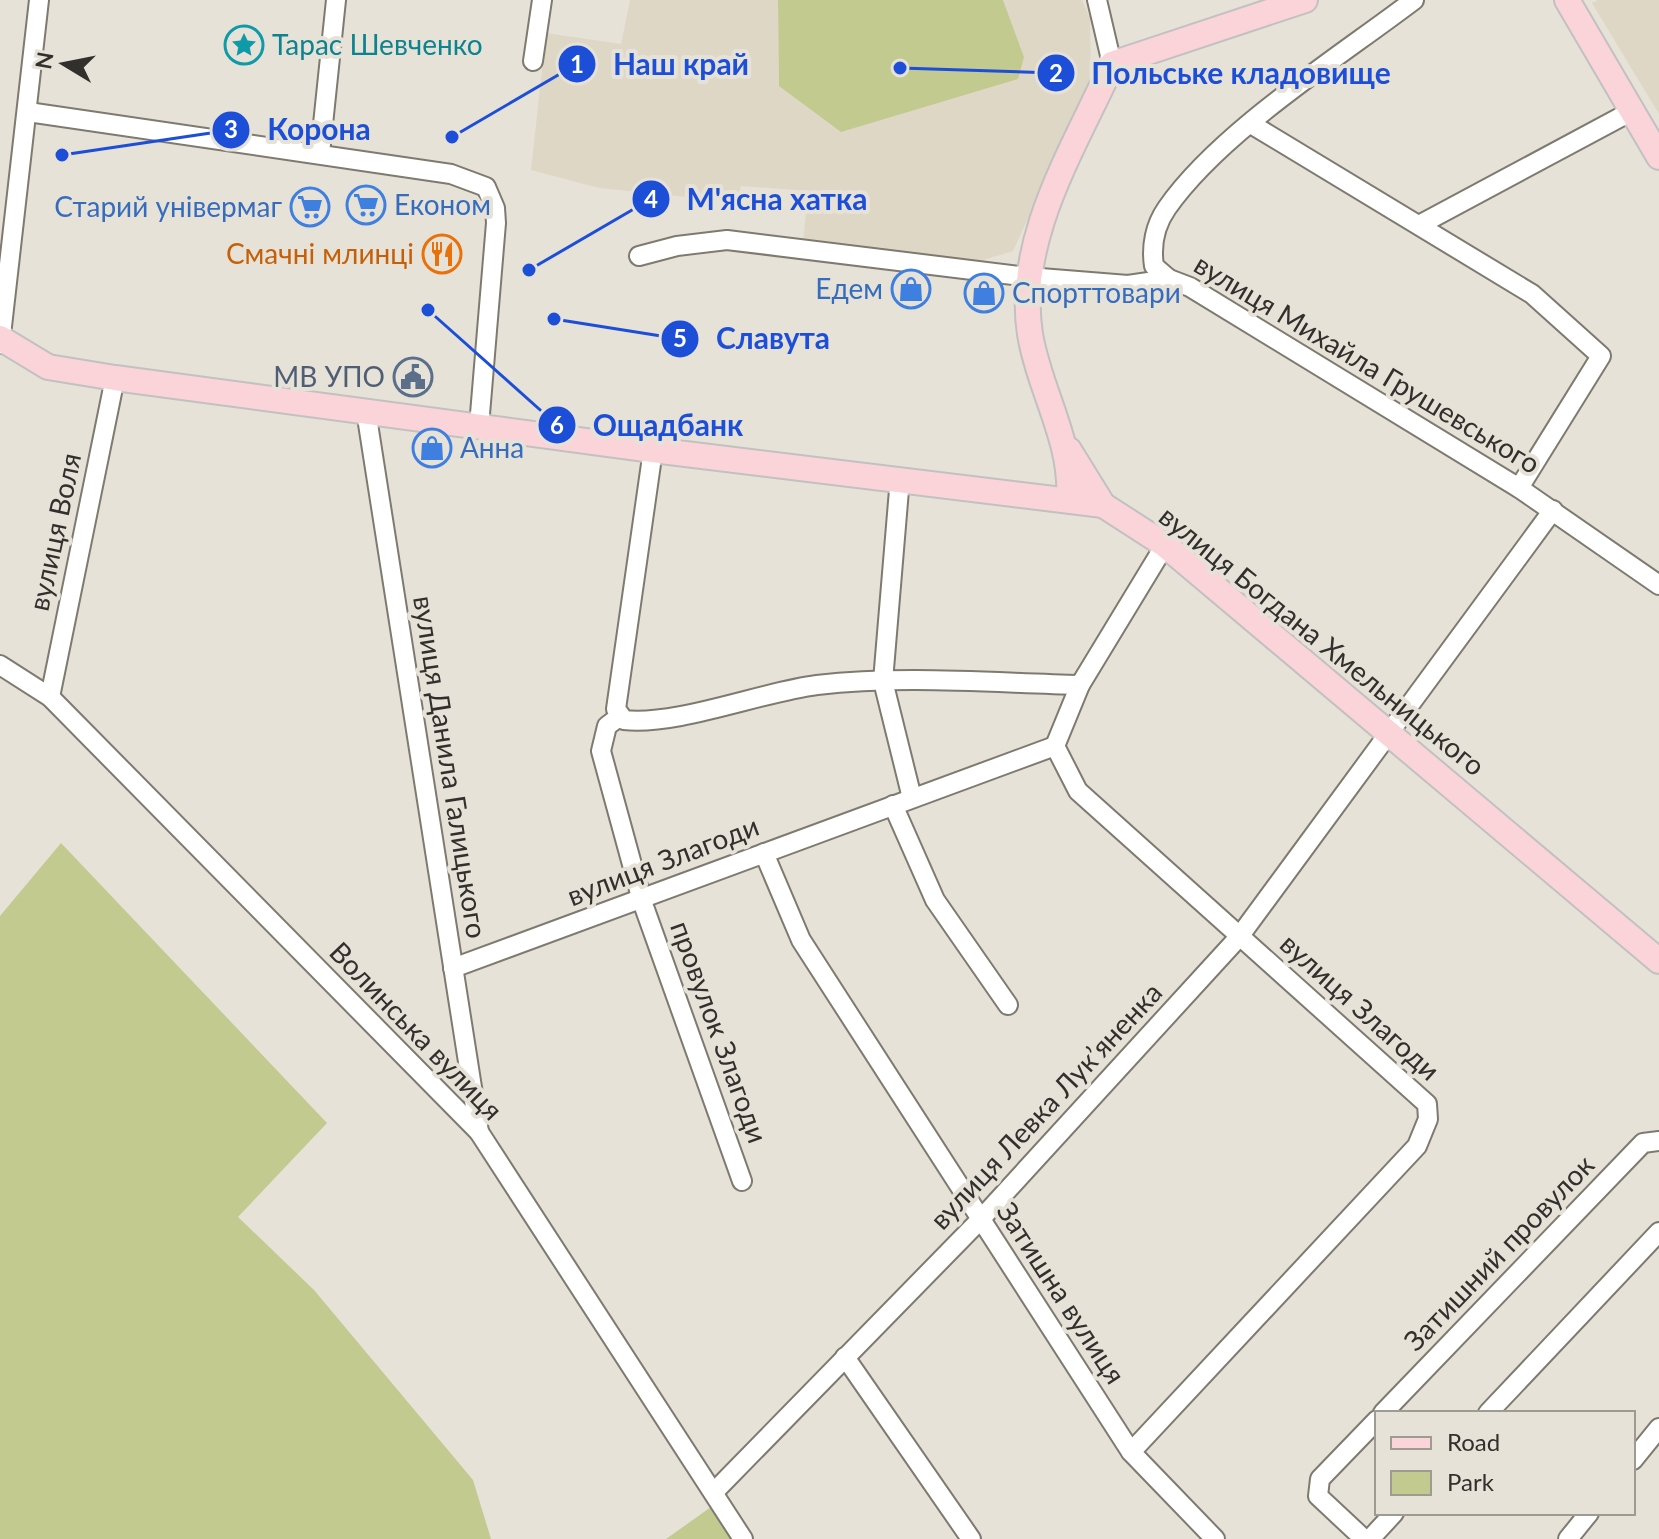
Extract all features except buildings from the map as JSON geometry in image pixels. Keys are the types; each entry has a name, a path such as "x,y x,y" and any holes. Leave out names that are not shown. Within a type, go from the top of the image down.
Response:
{"main road":[{"path":"1069,499 1070,478 1062,438 1035,359 1030,332 1028,277 1043,220 1112,64 1305,0"},
{"path":"1567,0 1659,157"},
{"name":"вулиця Богдана Хмельницького","path":"0,340 48,367 115,378 653,450 1041,495 1103,505 1165,545 1659,961"},
{"path":"1041,495 1058,473 1062,438"},
{"path":"1062,438 1103,505"}],"street":[{"path":"0,340 39,0"},
{"path":"320,153 336,0"},
{"path":"533,61 542,0"},
{"path":"1097,0 1112,64"},
{"path":"1169,279 1154,266 1152,249 1165,210 1204,166 1251,124 1414,0"},
{"path":"1421,224 1632,111"},
{"path":"28,112 320,153 451,174 478,183 492,197 496,223 479,426"},
{"path":"1251,124 1421,224 1532,294 1601,356 1519,488"},
{"name":"вулиця Михайла Грушевського","path":"639,256 677,246 727,240 1028,277 1128,285 1169,279 1190,287 1519,488 1659,585"},
{"name":"вулиця Воля","path":"50,697 115,378"},
{"name":"вулиця Данила Галицького","path":"366,411 479,1132"},
{"path":"653,450 616,709 619,717 633,721 663,718 813,686 883,681 1080,685"},
{"path":"900,478 883,681 912,798"},
{"name":"вулиця Левка Лукʼяненка","path":"714,1492 980,1220 1239,937 1387,731 1553,510"},
{"path":"1055,746 1080,685 1165,545"},
{"name":"Волинська вулиця","path":"0,665 50,697 479,1132 743,1539"},
{"name":"провулок Злагоди","path":"619,717 607,726 601,751 642,901 742,1181"},
{"name":"вулиця Злагоди","path":"453,968 642,901 1055,746 1078,791 1427,1104 1428,1119 1417,1146 1131,1452"},
{"path":"893,805 935,900 1008,1005"},
{"name":"Затишна вулиця","path":"764,853 801,940 1131,1452 1215,1539"},
{"name":"Затишний провулок","path":"1385,1411 1643,1143 1659,1141"},
{"path":"1490,1411 1659,1232"},
{"path":"845,1357 971,1539"},
{"path":"1375,1422 1320,1479 1316,1488 1318,1496 1376,1536 1392,1515"},
{"path":"1635,1458 1659,1428"},
{"path":"1568,1539 1587,1515"}],"shaded area":[{"path":"630,0 778,0 779,85 1024,57 1003,0 1082,0 1090,18 1091,83 1013,251 980,261 803,243 808,191 741,186 737,202 599,188 531,170 546,33 621,44"},
{"path":"1598,0 1659,0 1659,114 1592,3"}],"green space":[{"path":"778,0 1003,0 1024,57 1018,79 841,132 779,86"},
{"path":"61,843 327,1123 238,1217 314,1290 473,1480 491,1539 0,1539 0,916"},
{"path":"711,1507 731,1539 666,1539"}],"place":[{"name":"Тарас Шевченко","path":"244,45"},
{"name":"Польське кладовище","path":"900,68"},
{"name":"Наш край","path":"452,137"},
{"name":"Корона","path":"62,155"},
{"name":"Економ","path":"366,205"},
{"name":"Старий універмаг","path":"310,207"},
{"name":"Смачні млинці","path":"442,254"},
{"name":"М'ясна хатка","path":"529,270"},
{"name":"Едем","path":"911,289"},
{"name":"Спорттовари","path":"984,293"},
{"name":"Ощадбанк","path":"428,310"},
{"name":"Славута","path":"554,319"},
{"name":"МВ УПО","path":"413,377"},
{"name":"Анна","path":"432,448"}]}
